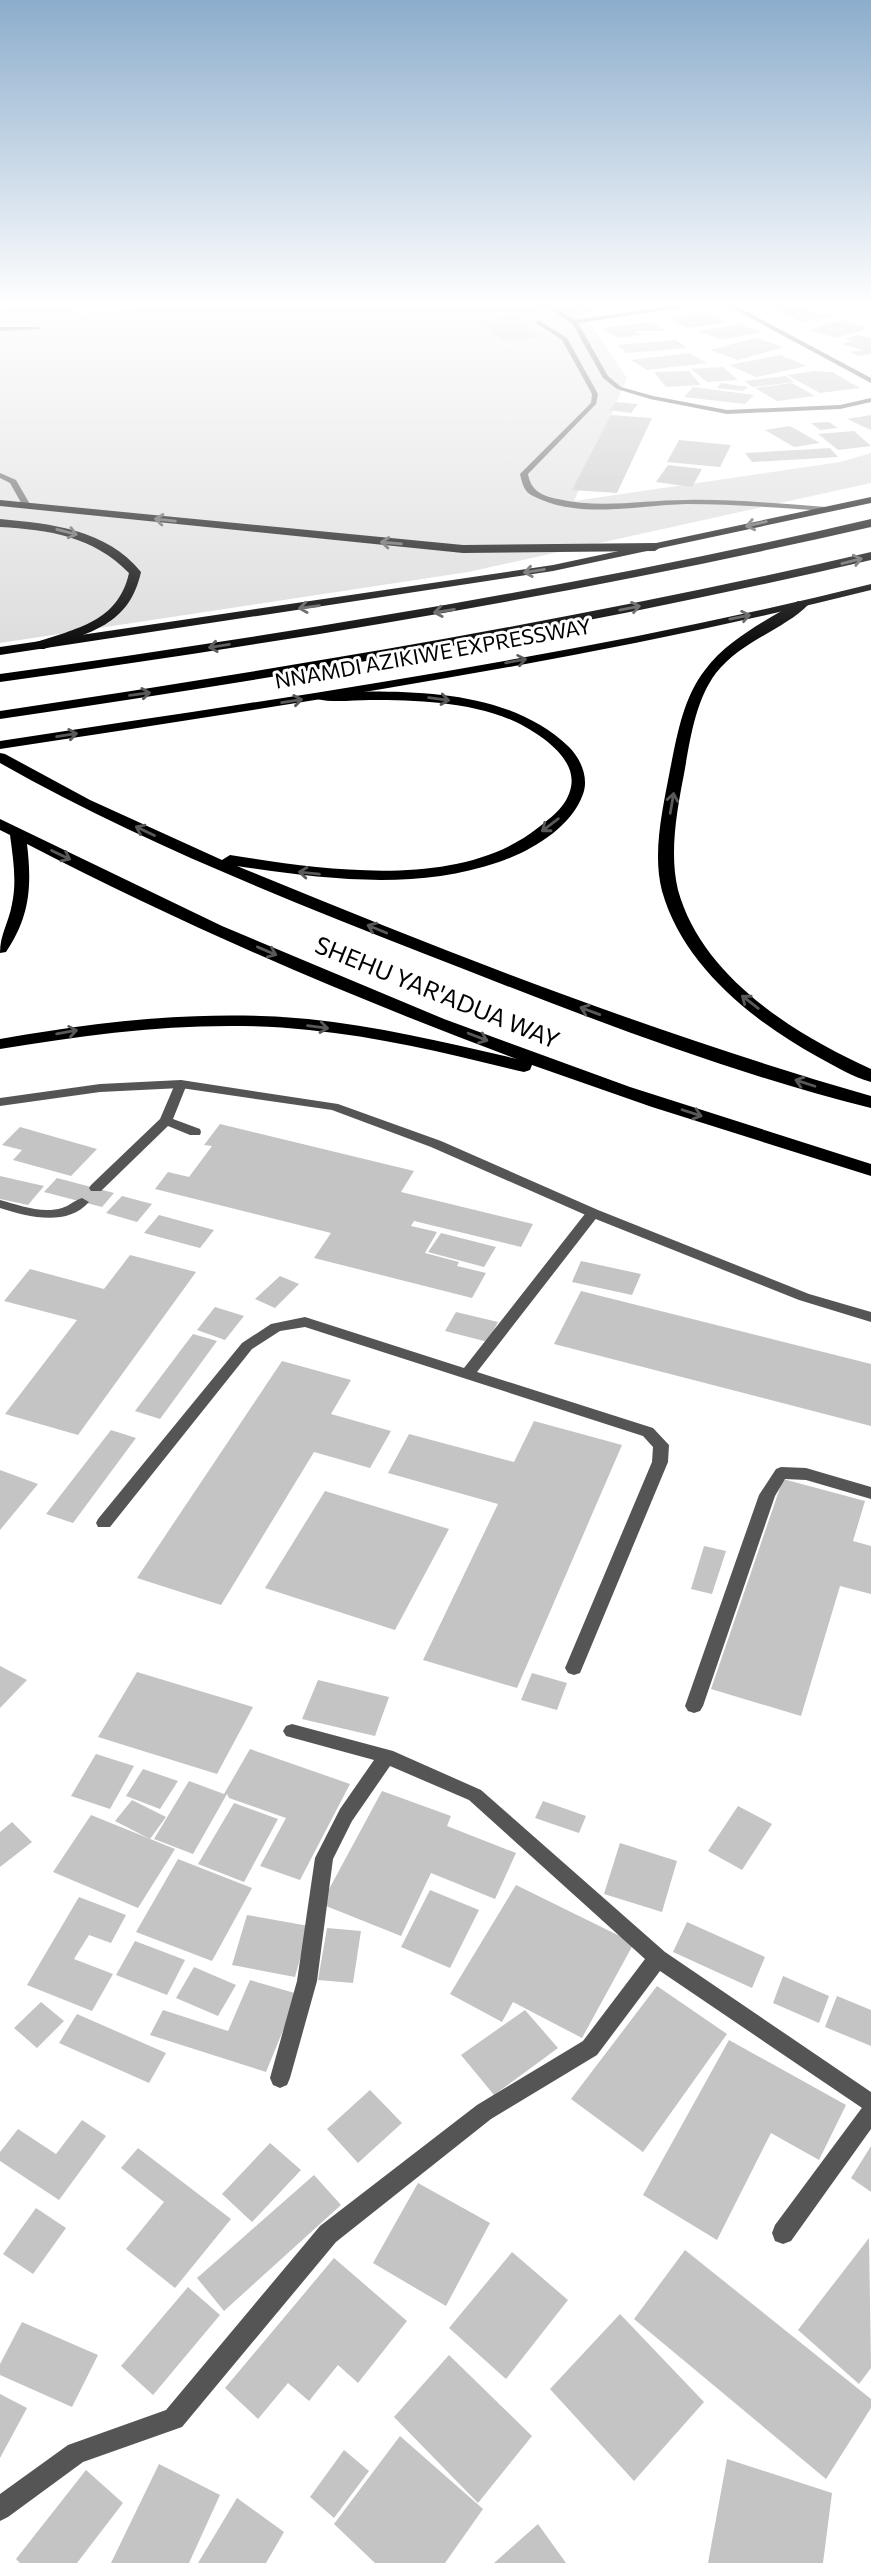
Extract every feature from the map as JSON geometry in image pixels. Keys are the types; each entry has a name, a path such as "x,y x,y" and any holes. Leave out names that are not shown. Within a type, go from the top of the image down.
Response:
{"highway":[{"path":"0,651 390,595 553,568 871,500"},
{"path":"0,503 463,549 655,547"},
{"path":"0,523 51,527 95,539 120,554 135,572 130,594 113,613 84,629 39,646"},
{"name":"NNAMDI AZIKIWE EXPRESSWAY","path":"0,678 478,605 734,556 871,523"},
{"name":"NNAMDI AZIKIWE EXPRESSWAY","path":"0,715 192,687 504,632 782,578 871,556"},
{"name":"NNAMDI AZIKIWE EXPRESSWAY","path":"0,746 322,696 803,604 871,587"},
{"path":"803,604 735,645 709,670 696,693 685,727 669,823 666,854 671,892 684,928 717,971 744,998 795,1034 871,1076"},
{"path":"189,853 309,873 427,874 487,860 530,840 567,812 579,785 569,755 544,732 506,714 454,701 401,695 322,696"},
{"name":"SHEHU YAR'ADUA WAY","path":"0,757 189,853 474,968 628,1025 871,1102"},
{"name":"SHEHU YAR'ADUA WAY","path":"0,824 265,950 404,1008 590,1080 871,1170"},
{"path":"0,948 15,928 24,897 18,834"},
{"path":"0,1044 94,1027 176,1022 277,1022 387,1036 590,1080"}],"street":[{"path":"576,422 524,474 526,486 535,495 558,502 598,505 727,502 826,509"},
{"path":"0,475 12,482 27,506"},
{"path":"0,1102 100,1088 181,1084 334,1107 436,1144 593,1213 804,1297 871,1317"},
{"path":"96,1188 166,1121 181,1084"},
{"path":"166,1121 195,1132"},
{"path":"0,1204 30,1215 75,1208 82,1202"},
{"path":"467,1374 593,1213"},
{"path":"104,1523 247,1346 276,1327 304,1322 648,1432 661,1445 660,1462 574,1668"},
{"path":"694,1706 767,1496 781,1473 806,1474 871,1493"},
{"path":"292,1731 387,1756 475,1795 658,1958 871,2105"},
{"path":"281,2078 289,2037 307,1981 324,1858 346,1815 387,1756"},
{"path":"0,2509 76,2453 174,2420 328,2234 484,2112 590,2048 658,1958"},
{"path":"783,2233 871,2112"}],"shaded area":[{"path":"0,422 608,422 574,501 840,462 871,453 871,483 468,572 0,643"}],"building":[{"path":"608,422 650,422 617,493 572,490"},
{"path":"829,422 838,428 820,430 811,423"},
{"path":"853,422 871,422 871,430"},
{"path":"790,426 820,443 794,447 765,430"},
{"path":"854,431 871,446 838,450 818,434"},
{"path":"679,440 731,445 720,467 667,462"},
{"path":"830,448 838,457 752,462 745,453"},
{"path":"668,465 702,469 692,487 656,482"},
{"path":"220,1124 414,1171 401,1192 533,1224 521,1247 414,1221 411,1226 437,1232 425,1253 459,1262 457,1266 486,1273 472,1298 314,1258 331,1233 155,1189 168,1172 189,1177 212,1146 204,1145"},
{"path":"20,1127 97,1149 71,1176 13,1160 22,1150 2,1145"},
{"path":"0,1176 44,1186 28,1205 0,1199"},
{"path":"57,1178 114,1193 102,1207 44,1192"},
{"path":"122,1196 152,1204 137,1222 106,1213"},
{"path":"159,1215 214,1230 200,1248 144,1233"},
{"path":"441,1233 496,1247 484,1267 428,1252"},
{"path":"130,1255 196,1272 78,1435 5,1414 77,1320 4,1301 30,1269 104,1289"},
{"path":"581,1261 641,1274 632,1295 572,1282"},
{"path":"280,1276 299,1284 275,1308 255,1299"},
{"path":"581,1291 871,1364 871,1426 554,1344"},
{"path":"215,1307 244,1316 225,1340 197,1330"},
{"path":"456,1312 498,1322 488,1342 445,1331"},
{"path":"193,1334 217,1341 160,1419 135,1411"},
{"path":"282,1361 351,1380 331,1414 391,1431 370,1468 314,1452 221,1605 137,1578"},
{"path":"534,1421 622,1445 517,1688 423,1660 498,1504 388,1473 409,1434 514,1462"},
{"path":"111,1430 136,1438 73,1523 46,1514"},
{"path":"0,1470 38,1484 0,1530"},
{"path":"783,1479 865,1501 853,1541 871,1546 871,1594 840,1586 801,1716 711,1689"},
{"path":"325,1491 449,1529 395,1630 265,1588"},
{"path":"704,1546 726,1551 712,1594 691,1589"},
{"path":"0,1666 27,1680 0,1708"},
{"path":"137,1672 253,1707 217,1774 98,1737"},
{"path":"532,1673 567,1683 557,1710 521,1700"},
{"path":"318,1680 389,1697 375,1736 302,1719"},
{"path":"250,1749 350,1784 300,1880 260,1866 286,1818 229,1798 227,1794 193,1854 154,1839 189,1781 224,1794"},
{"path":"96,1754 134,1766 110,1809 71,1796"},
{"path":"143,1769 178,1781 160,1809 126,1796"},
{"path":"382,1791 451,1816 447,1826 516,1853 495,1899 431,1873 401,1936 321,1904"},
{"path":"132,1800 166,1817 150,1839 115,1821"},
{"path":"543,1801 586,1816 579,1833 535,1818"},
{"path":"234,1803 278,1819 244,1882 198,1864"},
{"path":"738,1806 772,1824 742,1870 708,1851"},
{"path":"91,1815 175,1849 138,1908 53,1872"},
{"path":"12,1822 32,1842 0,1867 0,1832"},
{"path":"620,1843 677,1861 662,1912 604,1894"},
{"path":"178,1859 252,1888 212,1961 136,1932"},
{"path":"516,1885 634,1943 582,2038 513,2002 502,2022 450,1994"},
{"path":"430,1890 479,1910 450,1968 401,1947"},
{"path":"79,1897 126,1915 111,1943 89,1935 74,1959 113,1974 92,2011 27,1985"},
{"path":"247,1915 309,1926 295,1977 232,1965"},
{"path":"687,1922 765,1957 752,1988 673,1952"},
{"path":"327,1928 361,1931 353,1983 318,1980"},
{"path":"135,1941 185,1960 167,1995 116,1975"},
{"path":"194,1967 236,1985 218,2016 176,1998"},
{"path":"783,1976 829,1996 819,2023 773,2003"},
{"path":"250,1980 298,1994 266,2072 150,2035 163,2010 228,2031"},
{"path":"657,1986 727,2034 643,2152 571,2099"},
{"path":"837,1996 871,2010 871,2046 825,2027"},
{"path":"41,2002 64,2021 37,2048 14,2028"},
{"path":"525,2010 558,2048 494,2095 461,2055"},
{"path":"77,2014 166,2053 149,2083 59,2043"},
{"path":"729,2040 846,2105 819,2160 771,2133 717,2240 643,2195"},
{"path":"370,2090 402,2123 358,2163 327,2129"},
{"path":"82,2120 106,2136 59,2200 0,2161 0,2152 18,2129 56,2154"},
{"path":"270,2143 301,2170 252,2222 222,2194"},
{"path":"871,2146 871,2192 851,2178"},
{"path":"138,2148 231,2219 175,2288 126,2249 164,2202 121,2168"},
{"path":"314,2175 341,2205 224,2311 197,2278"},
{"path":"418,2183 490,2223 446,2306 373,2263"},
{"path":"36,2208 66,2228 33,2274 3,2254"},
{"path":"869,2238 871,2368 859,2384 798,2330"},
{"path":"685,2250 871,2399 871,2408 826,2479 634,2319"},
{"path":"512,2252 568,2300 506,2379 449,2328"},
{"path":"334,2258 407,2321 358,2383 338,2365 309,2401 288,2383 258,2419 225,2388"},
{"path":"188,2287 220,2315 153,2395 121,2366"},
{"path":"620,2314 704,2402 634,2481 550,2389"},
{"path":"22,2322 98,2355 72,2407 0,2375 0,2364"},
{"path":"449,2355 532,2436 478,2503 394,2417"},
{"path":"0,2394 27,2408 0,2458"},
{"path":"400,2436 483,2509 445,2563 375,2563 334,2524"},
{"path":"344,2450 369,2471 334,2518 310,2497"},
{"path":"727,2459 832,2493 823,2563 708,2563"},
{"path":"159,2464 220,2495 189,2563 111,2563"},
{"path":"86,2470 123,2503 77,2563 20,2563 16,2559"},
{"path":"237,2498 284,2532 266,2563 198,2563"},
{"path":"538,2524 566,2563 494,2563"}]}
